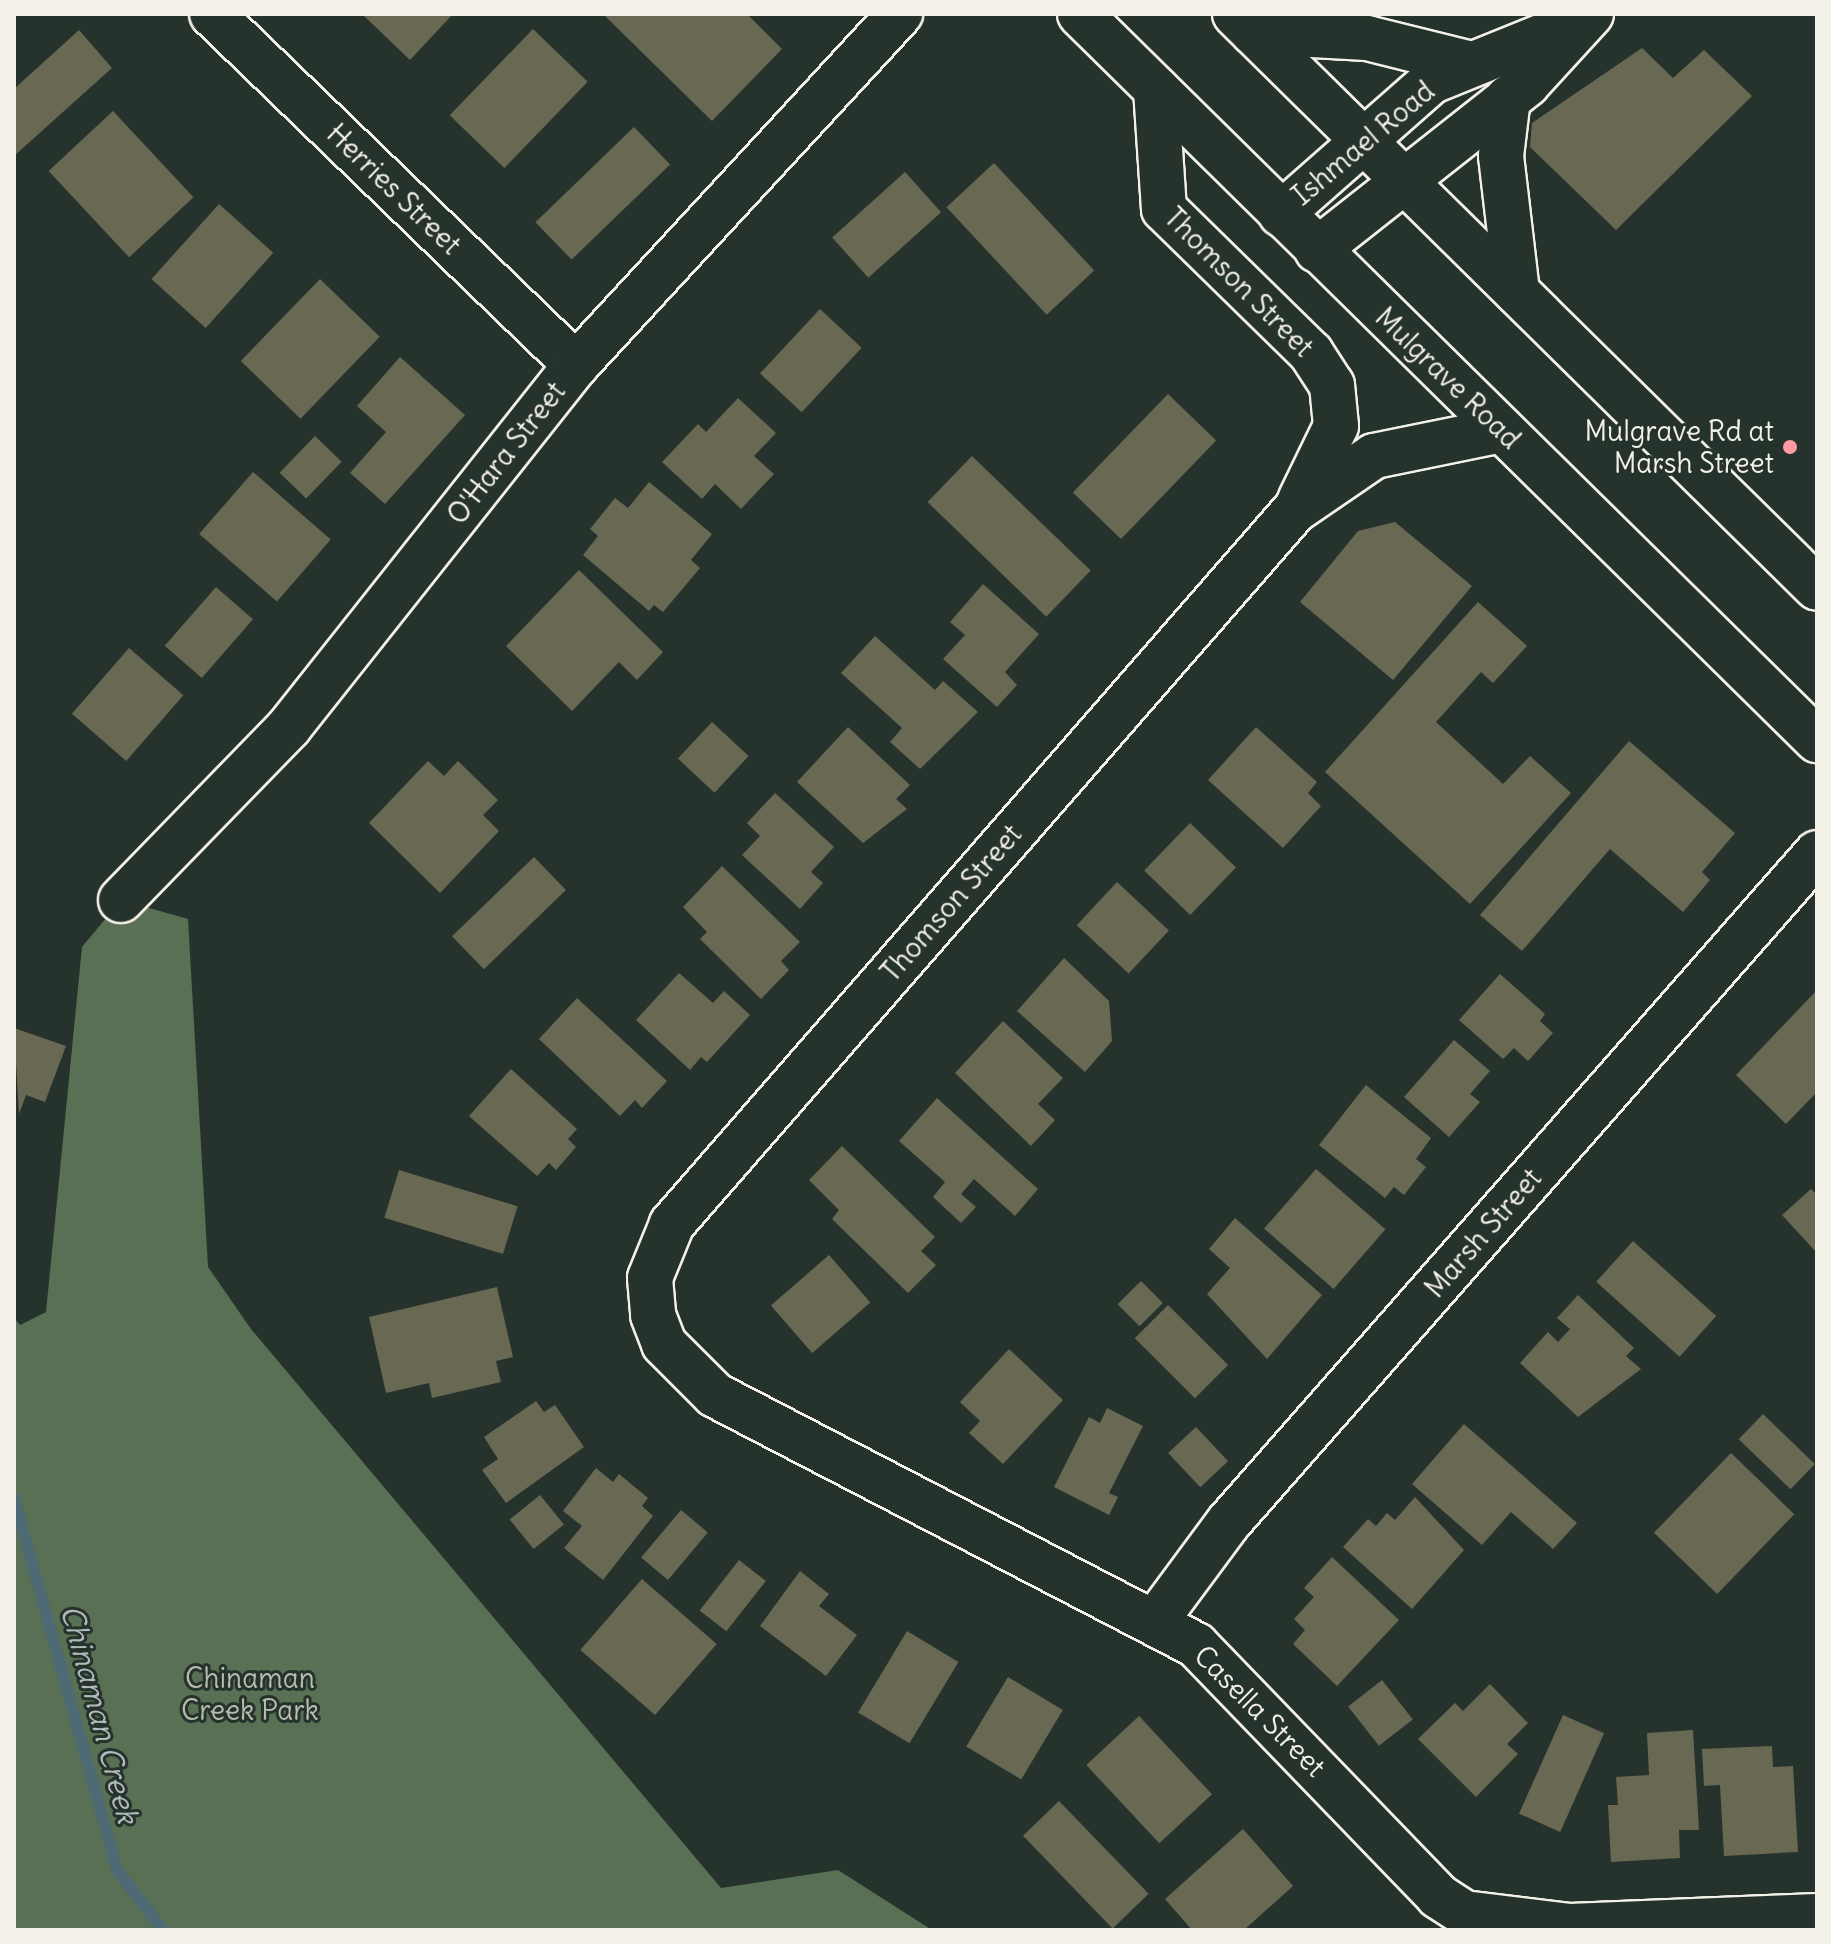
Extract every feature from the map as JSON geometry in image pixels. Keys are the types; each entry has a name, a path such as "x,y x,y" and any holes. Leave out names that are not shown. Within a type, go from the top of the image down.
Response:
{"street":[{"name":"Herries Street","path":"212,14 576,365"},
{"name":"O'Hara Street","path":"121,900 289,727 576,365 900,14"},
{"name":"Mulgrave Road","path":"1080,14 1817,740"},
{"name":"Ishmael Road","path":"1281,214 1410,96 1467,63 1585,18"},
{"name":"Ishmael Road","path":"1317,250 1508,98 1585,18"},
{"path":"1244,23 1367,38 1467,63"},
{"path":"1244,23 1817,588"},
{"name":"Thomson Street","path":"1156,89 1164,209 1311,353 1332,385 1336,426 1295,510"},
{"path":"1508,98 1501,156 1517,292"},
{"name":"Thomson Street","path":"653,1315 650,1278 672,1224 1295,510 1374,456 1502,430"},
{"name":"Marsh Street","path":"1157,1619 1197,1559 1817,853"},
{"name":"Casella Street","path":"653,1315 664,1344 715,1395 1157,1619 1228,1672 1438,1896 1464,1913 1570,1926 1817,1916"}],"green space":[{"name":"Chinaman Creek Park","path":"121,900 188,919 208,1267 251,1329 721,1888 838,1870 932,1930 14,1930 14,1318 20,1325 46,1312 82,947"}],"building":[{"path":"362,14 453,14 410,60"},
{"path":"603,14 747,14 782,49 712,121"},
{"path":"533,29 588,82 504,168 450,115"},
{"path":"79,30 112,68 14,156 14,89"},
{"path":"1642,48 1673,78 1704,50 1752,96 1616,230 1530,147 1532,123"},
{"path":"113,111 193,197 129,257 49,171"},
{"path":"634,127 670,164 572,260 535,222"},
{"path":"994,163 1094,271 1047,315 946,207"},
{"path":"905,172 941,212 868,278 832,238"},
{"path":"219,204 273,253 206,328 151,279"},
{"path":"320,279 380,337 301,419 241,361"},
{"path":"820,309 862,348 802,412 760,373"},
{"path":"400,357 465,415 385,504 350,473 386,432 357,406"},
{"path":"1168,394 1216,441 1121,539 1073,493"},
{"path":"738,398 776,433 754,456 774,474 741,509 715,484 702,499 662,462 698,424 706,432"},
{"path":"315,436 342,462 306,498 280,473"},
{"path":"972,456 1091,571 1046,617 928,502"},
{"path":"253,472 331,540 277,601 199,534"},
{"path":"649,482 712,534 691,560 700,568 663,612 654,605 649,611 583,555 598,536 590,529 615,498 628,508"},
{"path":"1395,522 1472,586 1393,680 1300,602 1358,531"},
{"path":"579,570 663,652 637,680 619,662 572,711 506,646"},
{"path":"983,584 1039,634 1005,672 1017,685 997,707 943,659 965,635 950,622"},
{"path":"216,587 253,619 202,678 165,646"},
{"path":"1478,602 1527,646 1493,683 1481,672 1436,722 1503,784 1530,756 1571,793 1470,904 1325,772"},
{"path":"875,636 935,690 943,681 978,712 920,769 890,742 902,728 841,673"},
{"path":"129,648 183,695 126,761 72,714"},
{"path":"712,722 749,756 714,793 678,759"},
{"path":"848,727 910,785 896,799 907,809 863,843 797,782"},
{"path":"1256,727 1317,782 1308,793 1321,806 1283,848 1208,780"},
{"path":"1629,741 1735,833 1702,872 1710,880 1683,912 1610,849 1522,951 1480,915"},
{"path":"428,761 444,776 458,761 498,800 483,815 499,831 440,893 369,823"},
{"path":"775,793 834,847 811,872 823,883 800,909 742,855 760,836 747,823"},
{"path":"1190,823 1236,867 1190,915 1144,870"},
{"path":"534,857 566,890 484,969 452,936"},
{"path":"722,866 800,942 781,961 789,970 761,999 700,939 707,932 683,907"},
{"path":"1117,882 1169,930 1129,974 1077,925"},
{"path":"1064,958 1109,1001 1112,1041 1085,1072 1017,1011"},
{"path":"679,973 713,1003 724,991 750,1015 707,1062 701,1057 690,1070 636,1020"},
{"path":"1500,974 1545,1014 1540,1021 1553,1033 1528,1061 1514,1048 1503,1059 1459,1020"},
{"path":"1817,990 1817,1092 1786,1124 1736,1075"},
{"path":"577,998 667,1081 642,1108 635,1100 620,1116 539,1039"},
{"path":"1003,1021 1063,1078 1038,1104 1055,1120 1031,1146 955,1073"},
{"path":"14,1028 66,1046 45,1102 26,1095 19,1114"},
{"path":"1454,1040 1490,1071 1470,1094 1480,1102 1449,1137 1404,1097"},
{"path":"511,1069 577,1129 568,1139 576,1147 556,1170 549,1163 537,1176 469,1116"},
{"path":"1366,1085 1431,1138 1416,1159 1426,1167 1404,1195 1394,1187 1385,1198 1319,1145"},
{"path":"937,1098 1038,1189 1015,1216 974,1179 961,1194 976,1207 961,1223 933,1197 945,1182 899,1141"},
{"path":"842,1146 935,1237 921,1251 936,1265 908,1293 832,1219 839,1210 809,1180"},
{"path":"1316,1169 1385,1229 1334,1289 1264,1229"},
{"path":"399,1170 518,1206 503,1254 384,1218"},
{"path":"1811,1189 1817,1195 1817,1253 1782,1215"},
{"path":"1235,1218 1322,1295 1267,1359 1207,1294 1230,1268 1209,1249"},
{"path":"1633,1241 1716,1316 1679,1357 1596,1282"},
{"path":"829,1255 870,1303 812,1353 771,1306"},
{"path":"1141,1281 1163,1303 1140,1326 1118,1304"},
{"path":"497,1287 513,1357 496,1361 501,1382 432,1398 429,1383 386,1393 369,1317"},
{"path":"1578,1295 1634,1348 1626,1356 1641,1369 1578,1417 1520,1363 1548,1332 1558,1342 1570,1329 1557,1318"},
{"path":"1168,1305 1228,1365 1195,1398 1135,1338"},
{"path":"1009,1349 1063,1400 1003,1464 969,1433 980,1421 960,1402"},
{"path":"536,1401 544,1412 555,1405 584,1447 506,1503 482,1470 498,1459 484,1437"},
{"path":"1107,1408 1143,1426 1109,1493 1118,1497 1109,1515 1054,1487 1089,1417 1100,1423"},
{"path":"1763,1414 1815,1464 1790,1489 1739,1439"},
{"path":"1464,1424 1577,1523 1553,1549 1511,1512 1482,1545 1412,1484"},
{"path":"1196,1427 1228,1461 1200,1487 1168,1453"},
{"path":"1731,1453 1794,1514 1717,1594 1654,1533"},
{"path":"596,1468 613,1482 619,1474 648,1498 642,1506 653,1516 603,1580 564,1548 582,1526 563,1511"},
{"path":"540,1495 564,1525 534,1549 510,1520"},
{"path":"1415,1497 1464,1550 1412,1609 1343,1547 1368,1519 1376,1526 1387,1513 1395,1520"},
{"path":"681,1510 708,1532 668,1580 641,1557"},
{"path":"1332,1557 1399,1620 1337,1686 1293,1644 1305,1630 1294,1619 1314,1597 1304,1588"},
{"path":"739,1560 766,1581 726,1631 700,1610"},
{"path":"800,1571 829,1594 819,1606 857,1635 826,1676 760,1626"},
{"path":"642,1579 717,1644 655,1715 580,1650"},
{"path":"907,1631 958,1662 910,1743 858,1712"},
{"path":"1008,1677 1063,1710 1021,1779 966,1746"},
{"path":"1382,1680 1413,1719 1379,1746 1348,1706"},
{"path":"1490,1684 1528,1723 1507,1744 1518,1754 1476,1797 1418,1739 1455,1703 1463,1711"},
{"path":"1563,1715 1604,1733 1560,1832 1519,1814"},
{"path":"1139,1716 1212,1794 1159,1843 1086,1765"},
{"path":"1693,1730 1699,1830 1679,1830 1680,1858 1611,1862 1608,1805 1618,1805 1616,1777 1649,1775 1647,1733"},
{"path":"1772,1746 1773,1767 1793,1766 1798,1852 1724,1856 1720,1785 1704,1786 1702,1749"},
{"path":"1059,1801 1149,1894 1113,1929 1023,1836"},
{"path":"1243,1829 1293,1886 1244,1930 1192,1930 1165,1899"}],"waterway":[{"name":"Chinaman Creek","path":"14,1498 117,1870 163,1930"}],"place":[{"name":"Mulgrave Rd at Marsh Street","path":"1790,447"}]}
